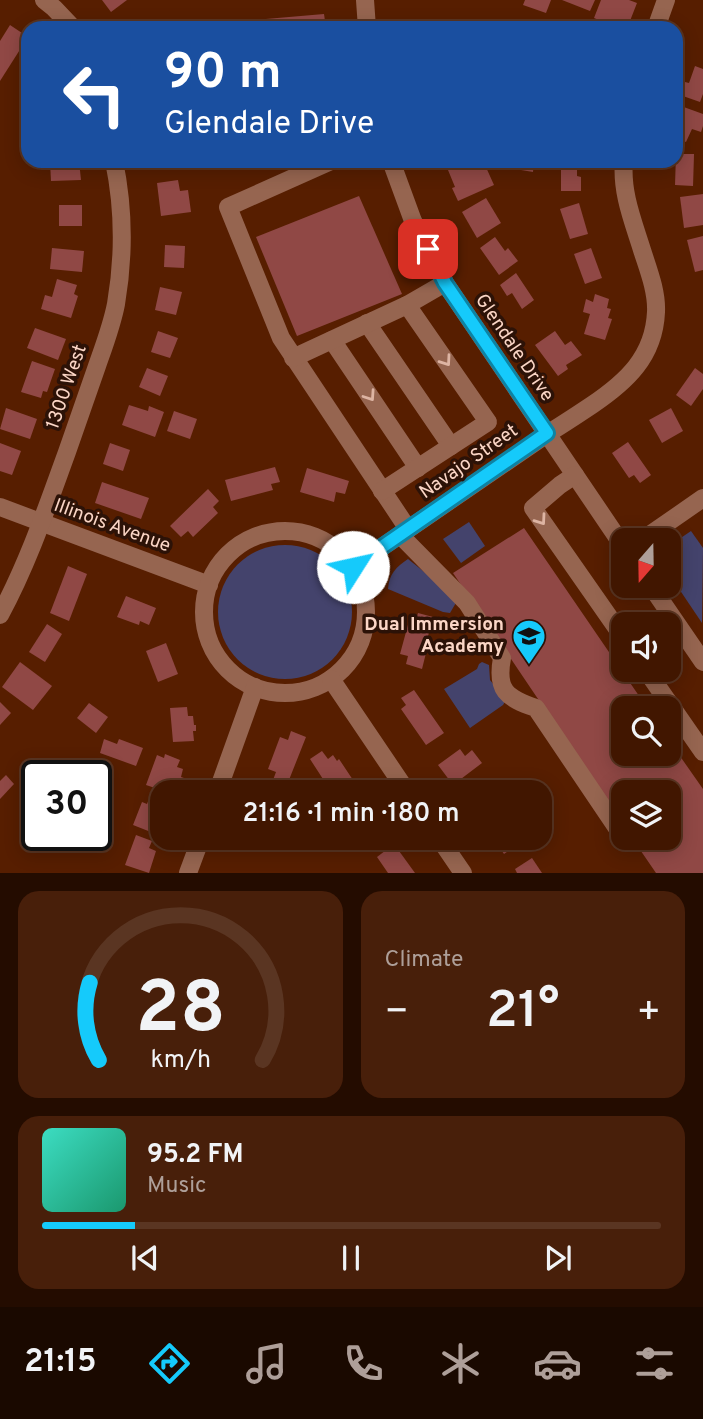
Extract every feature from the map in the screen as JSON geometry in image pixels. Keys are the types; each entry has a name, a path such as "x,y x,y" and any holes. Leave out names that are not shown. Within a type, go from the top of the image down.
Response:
{"street":[{"path":"44,0 66,21"},
{"path":"365,0 366,21"},
{"path":"658,21 666,0"},
{"name":"1300 West","path":"0,615 12,594 41,522 116,306 123,224 116,168"},
{"path":"315,168 228,207 276,328 293,358 382,491 404,532 467,603 502,658 499,674 505,693 536,708 611,819"},
{"name":"Glendale Drive","path":"394,168 414,220 445,283 611,528"},
{"name":"Navajo Street","path":"353,567 547,433 615,390 643,357 656,312 649,274 624,187 624,168"},
{"path":"293,358 407,305 445,283"},
{"path":"382,491 488,422 407,305"},
{"path":"367,323 451,446"},
{"path":"332,340 418,467"},
{"path":"575,475 533,508 611,620"},
{"path":"660,528 703,498"},
{"name":"Illinois Avenue","path":"0,507 209,585"},
{"path":"274,532 304,533 331,545 353,567 364,591 364,634 352,659 331,679 316,687 292,693 267,691 239,679 213,649 204,611 209,585 222,561 246,541 274,532"},
{"path":"659,598 703,662"},
{"path":"331,679 399,780"},
{"path":"654,682 703,752"},
{"path":"222,780 255,687"},
{"path":"188,873 197,850"},
{"path":"447,850 463,873"}],"shaded area":[{"path":"469,522 485,546 461,563 443,539"},
{"path":"691,531 703,548 702,623 681,592 681,538"},
{"path":"285,545 311,550 332,565 347,586 352,612 347,638 332,659 311,674 285,679 259,674 238,659 223,638 218,612 223,586 238,565 259,550"},
{"path":"408,559 457,598 450,613 388,589 394,571"},
{"path":"482,662 489,665 490,680 506,700 503,705 470,728 444,689 477,669"}],"building":[{"path":"102,0 127,0 111,12"},
{"path":"525,0 551,0 546,13 523,5"},
{"path":"562,0 595,0 590,11"},
{"path":"601,0 629,0 637,3 630,21 601,21 594,18"},
{"path":"324,14 325,21 244,21"},
{"path":"10,25 21,32 21,48 0,81 0,41"},
{"path":"695,66 703,69 703,94 700,102 683,96 685,82 689,83"},
{"path":"683,107 703,114 701,132 692,129 686,142 683,141"},
{"path":"683,154 694,154 693,186 675,185 676,168 683,168"},
{"path":"50,168 80,168 81,180 51,181"},
{"path":"486,168 494,185 458,201 448,170"},
{"path":"509,168 533,168 533,172"},
{"path":"561,168 577,168 577,176 581,177 581,191 561,191"},
{"path":"178,180 180,191 188,190 191,212 161,216 157,183"},
{"path":"703,194 703,225 684,228 680,197"},
{"path":"359,196 402,294 297,336 256,237"},
{"path":"486,198 501,223 477,238 462,212"},
{"path":"579,203 588,234 570,239 560,209"},
{"path":"59,205 82,205 82,226 59,226"},
{"path":"703,236 703,270 695,272 687,240"},
{"path":"495,237 505,251 508,248 518,261 499,275 480,248"},
{"path":"165,245 185,246 184,268 164,267"},
{"path":"52,248 84,251 82,272 50,269"},
{"path":"591,248 602,278 585,284 574,254"},
{"path":"516,273 534,300 522,309 512,293 507,296 500,285"},
{"path":"57,279 77,285 74,294 78,296 71,318 41,309 45,295 52,297"},
{"path":"160,287 182,292 176,315 155,310"},
{"path":"595,294 609,299 607,308 611,309 608,318 612,319 605,340 584,334 590,314 583,312 586,299 593,302"},
{"path":"35,328 66,339 58,360 27,348"},
{"path":"158,331 178,338 170,358 151,352"},
{"path":"555,331 565,345 571,341 582,355 566,365 568,369 558,376 535,345"},
{"path":"32,361 55,369 47,392 43,391 41,398 21,392"},
{"path":"147,368 168,376 160,396 139,387"},
{"path":"695,368 703,374 703,389 691,406 676,395"},
{"path":"129,405 148,411 149,406 164,412 155,437 122,425"},
{"path":"6,408 37,419 30,439 0,429"},
{"path":"671,408 683,431 662,443 649,420"},
{"path":"174,411 197,419 190,439 167,431"},
{"path":"628,442 651,475 640,483 634,475 629,478 612,453"},
{"path":"0,443 21,451 12,475 0,471"},
{"path":"110,443 130,450 123,471 103,464"},
{"path":"275,467 280,482 271,484 273,490 231,501 225,480"},
{"path":"307,468 349,481 345,494 336,492 334,502 300,492"},
{"path":"102,482 149,498 141,519 95,503"},
{"path":"208,489 219,501 213,507 218,513 193,537 188,531 181,537 170,526"},
{"path":"524,528 611,655 611,682 630,682 639,696 611,696 611,766 681,766 681,758 703,789 703,873 656,873 640,850 681,850 681,780 611,780 611,807 453,573"},
{"path":"68,566 87,574 69,621 50,613"},
{"path":"126,596 156,608 149,625 140,621 139,625 117,617"},
{"path":"418,613 433,617 422,669 406,664 408,656 400,654 409,621 415,623"},
{"path":"47,624 62,634 45,662 29,652"},
{"path":"166,643 178,674 158,682 146,651"},
{"path":"20,662 52,686 33,710 2,687"},
{"path":"414,690 444,733 426,745 401,709 406,705 401,698"},
{"path":"0,702 11,713 0,725"},
{"path":"89,703 108,717 96,733 77,718"},
{"path":"187,707 188,716 193,716 196,725 196,731 193,731 194,741 173,742 170,708"},
{"path":"291,731 306,737 289,780 273,780 276,772 268,769 280,737 288,740"},
{"path":"104,739 117,744 119,739 143,748 136,766 100,753"},
{"path":"460,749 465,756 472,750 482,763 460,780 449,780 438,765"},
{"path":"322,751 328,759 333,755 337,761 339,759 353,780 324,780 310,759"},
{"path":"165,754 180,760 177,767 183,769 181,777 183,780 150,780 150,786 146,785 157,755 164,758"},
{"path":"6,775 14,784 0,799 0,781"},
{"path":"150,796 150,832 133,825 142,802 147,804"},
{"path":"136,835 150,840 150,850 156,851 149,873 125,865"},
{"path":"386,850 398,850 415,873 388,873 377,857"},
{"path":"532,858 542,873 517,873 515,869"}],"place":[{"name":"Dual Immersion Academy","path":"529,666"}],"route":[{"path":"353,567 547,433 445,283 428,249"}]}
